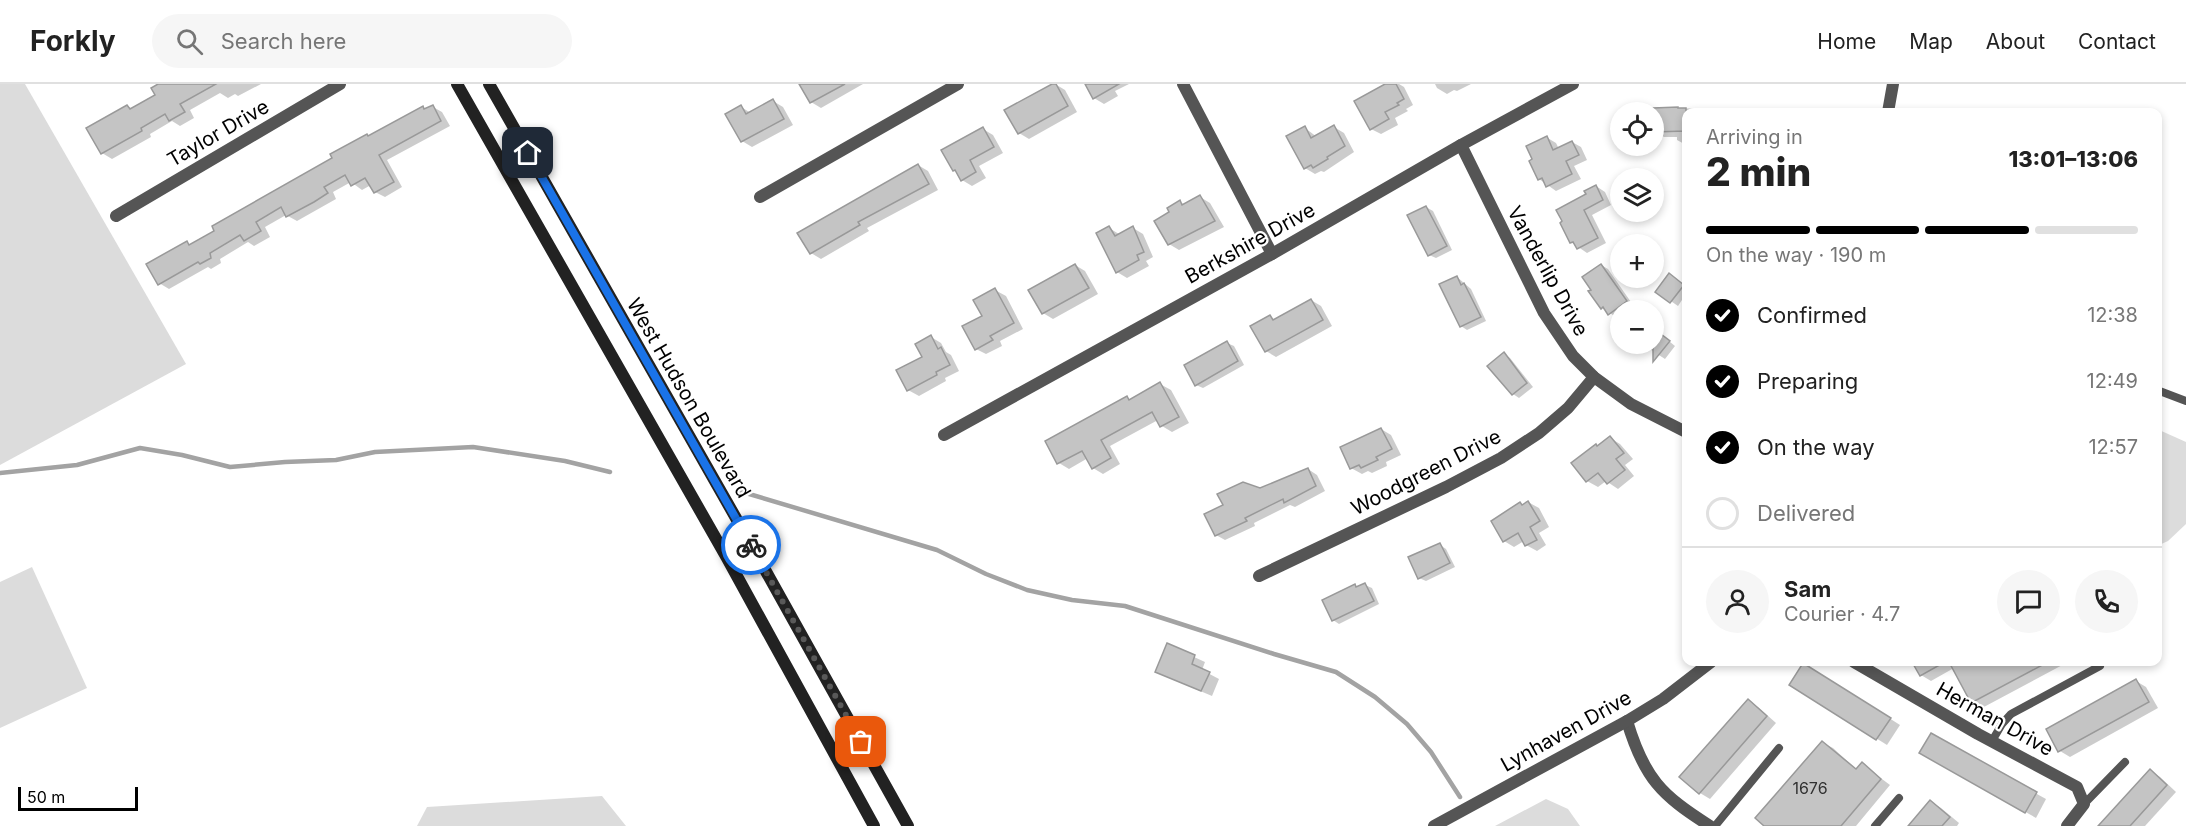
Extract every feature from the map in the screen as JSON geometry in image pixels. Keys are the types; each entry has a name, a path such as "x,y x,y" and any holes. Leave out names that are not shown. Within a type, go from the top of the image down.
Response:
{"main road":[{"path":"457,84 727,558 874,826"},
{"name":"West Hudson Boulevard","path":"489,84 908,826"}],"street":[{"name":"Taylor Drive","path":"116,216 340,84"},
{"path":"760,197 958,84"},
{"path":"1183,84 1272,254"},
{"name":"Berkshire Drive","path":"944,435 1573,84"},
{"path":"1889,108 1893,84"},
{"name":"Vanderlip Drive","path":"1461,145 1544,313 1573,356 1594,377 1631,404 1682,430"},
{"name":"Woodgreen Drive","path":"1259,576 1446,487 1501,458 1539,433 1568,408 1594,377"},
{"name":"Lynhaven Drive","path":"1434,826 1626,721 1663,699 1706,666"},
{"name":"Herman Drive","path":"1862,666 2077,787 2084,804"},
{"path":"1626,721 1632,740 1647,771 1659,788 1680,807 1710,826"},
{"path":"2067,826 2084,804"}],"lane":[{"path":"2162,392 2186,400"},
{"path":"1992,741 2011,714 2100,666"},
{"path":"1715,826 1779,748"},
{"path":"2084,804 2125,762"},
{"path":"1875,826 1899,798"}],"shaded area":[{"path":"0,84 25,84 186,364 0,465"},
{"path":"2162,431 2186,442 2186,524 2162,544"},
{"path":"32,567 87,688 0,728 0,582"},
{"path":"602,796 626,826 417,826 427,807"},
{"path":"1546,799 1568,809 1580,826 1495,826"}],"building":[{"path":"158,84 216,84 180,104 185,112 169,121 165,114 141,128 142,131 101,154 86,128 127,105 130,109 155,95 151,88"},
{"path":"799,84 845,84 810,103"},
{"path":"1056,84 1068,106 1018,134 1004,110"},
{"path":"1085,84 1119,84 1093,99"},
{"path":"1385,84 1396,84 1404,99 1397,103 1399,105 1385,112 1389,119 1370,130 1354,101"},
{"path":"773,99 784,119 741,142 725,114 741,105 746,114"},
{"path":"433,105 441,121 379,155 394,182 374,193 365,178 351,186 345,175 324,187 328,193 314,202 286,217 281,207 256,222 261,231 244,241 240,235 210,253 211,258 200,264 198,262 158,285 146,264 187,241 189,245 214,231 212,226 332,158 330,154 423,106 424,109"},
{"path":"1664,108 1682,108 1682,131 1664,132"},
{"path":"1334,125 1345,146 1313,168 1311,165 1304,169 1286,136 1305,126 1311,138"},
{"path":"983,127 994,147 970,160 976,172 961,181 941,150"},
{"path":"1547,136 1553,150 1572,141 1579,155 1566,161 1572,174 1546,187 1542,178 1538,180 1529,161 1532,159 1526,146"},
{"path":"918,164 929,184 858,222 860,225 810,254 797,233"},
{"path":"1596,185 1603,200 1584,210 1598,238 1577,249 1573,242 1570,243 1556,210 1586,194 1584,191"},
{"path":"1200,195 1215,221 1168,245 1154,221 1169,212 1167,208 1180,200 1182,205"},
{"path":"1426,206 1447,246 1428,256 1407,215"},
{"path":"1109,226 1115,236 1133,226 1144,252 1137,255 1139,260 1116,273 1096,233"},
{"path":"1075,264 1089,288 1042,314 1028,290"},
{"path":"1601,264 1610,277 1610,288 1618,288 1626,300 1610,300 1608,315 1588,291 1591,290 1582,277"},
{"path":"1669,273 1682,283 1682,288 1670,303 1655,292 1658,288 1664,288 1664,280"},
{"path":"1457,276 1461,285 1464,283 1481,317 1460,327 1439,284"},
{"path":"995,288 1014,323 990,336 993,340 975,350 962,326 982,316 973,300"},
{"path":"1311,299 1323,320 1265,352 1250,326 1270,315 1273,320"},
{"path":"931,335 938,349 941,347 950,365 936,372 937,375 907,391 896,370 922,357 915,344"},
{"path":"1664,336 1670,341 1664,348"},
{"path":"1227,341 1238,361 1195,386 1184,365"},
{"path":"1504,352 1527,383 1512,395 1487,366"},
{"path":"1653,354 1659,354 1653,362"},
{"path":"1160,382 1179,417 1160,427 1152,412 1101,440 1111,458 1092,469 1082,451 1057,464 1045,441 1127,396 1129,400"},
{"path":"1381,428 1392,449 1376,457 1378,460 1361,468 1359,465 1350,469 1340,447"},
{"path":"1610,436 1624,453 1616,459 1625,470 1607,484 1598,473 1586,482 1571,463"},
{"path":"1308,468 1316,486 1284,503 1283,499 1245,518 1247,521 1215,536 1204,514 1223,505 1217,494 1243,482 1260,488"},
{"path":"1528,501 1540,521 1530,527 1537,540 1525,546 1518,533 1503,542 1491,521 1520,502 1522,505"},
{"path":"1440,543 1450,563 1418,579 1408,557"},
{"path":"1365,583 1374,601 1332,621 1322,600 1355,584 1356,587"},
{"path":"1167,643 1195,655 1192,664 1210,672 1201,691 1155,672"},
{"path":"1801,666 1808,666 1891,718 1876,740 1789,685"},
{"path":"1914,666 1938,666 1920,676"},
{"path":"1951,666 2040,666 1971,703"},
{"path":"2136,679 2149,702 2058,752 2046,729"},
{"path":"1748,699 1767,716 1699,794 1679,777"},
{"path":"1931,733 2037,792 2025,813 1919,753"},
{"path":"1822,741 1856,769 1862,762 1881,779 1841,826 1764,826 1755,818"},
{"path":"2150,769 2167,785 2130,826 2098,826"},
{"path":"1930,800 1950,817 1942,826 1908,826"}],"waterway":[{"path":"0,473 77,465 140,448 182,455 230,467 336,460 375,452 473,447 565,461 610,472"},
{"path":"739,491 937,550 986,574 1027,590 1072,600 1125,606 1336,672 1375,697 1407,724 1431,752 1460,797"}],"way so far":[{"path":"751,545 861,742"}],"route":[{"path":"528,153 751,545"}]}
